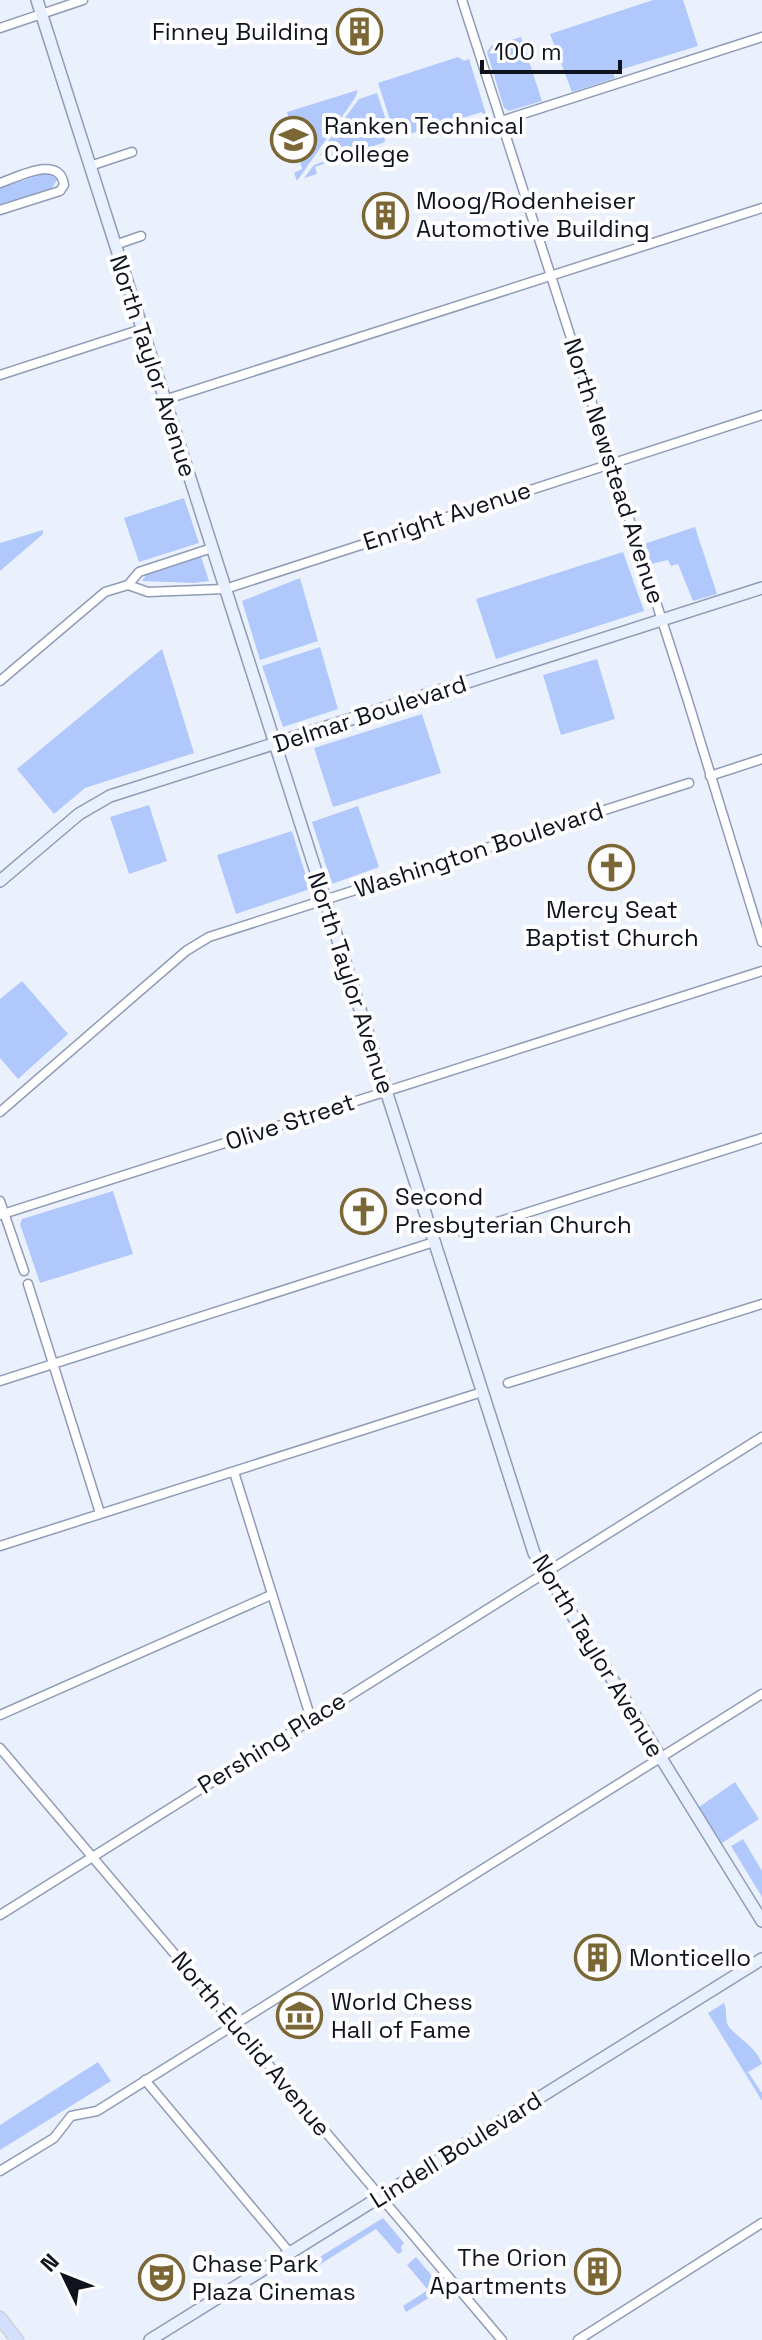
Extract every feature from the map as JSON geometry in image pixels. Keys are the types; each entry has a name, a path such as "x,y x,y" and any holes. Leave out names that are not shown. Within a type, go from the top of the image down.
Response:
{"main road":[{"path":"0,2318 17,2340"}],"street":[{"name":"North Taylor Avenue","path":"37,0 534,1553 762,1921"},
{"path":"0,28 83,0"},
{"name":"North Newstead Avenue","path":"462,0 662,620 762,942"},
{"path":"501,121 762,37"},
{"path":"90,166 132,152"},
{"path":"0,183 48,168 58,171 64,185 60,191 0,210"},
{"path":"164,400 762,208"},
{"path":"115,245 141,236"},
{"path":"0,375 142,329"},
{"name":"Enright Avenue","path":"128,585 148,592 225,589 762,415"},
{"path":"0,681 105,592 128,585 139,572 212,548"},
{"name":"Delmar Boulevard","path":"0,881 92,805 110,796 762,588"},
{"path":"710,776 762,759"},
{"name":"Washington Boulevard","path":"0,1112 198,942 689,783"},
{"name":"Olive Street","path":"3,1214 762,971"},
{"path":"463,1233 762,1138"},
{"path":"0,1201 24,1271"},
{"path":"0,1381 434,1242"},
{"path":"28,1284 100,1513"},
{"path":"508,1383 762,1304"},
{"path":"0,1546 482,1392"},
{"name":"Pershing Place","path":"0,1915 762,1437"},
{"path":"234,1472 311,1719"},
{"path":"0,1715 271,1595"},
{"path":"0,2171 54,2138 71,2116 97,2111 762,1694"},
{"name":"North Euclid Avenue","path":"0,1748 502,2340"},
{"name":"Lindell Boulevard","path":"150,2340 762,1959"},
{"path":"145,2080 290,2253"},
{"path":"578,2340 762,2223"}],"shaded area":[{"path":"653,0 683,0 698,46 613,72 615,78 572,92 550,34"},
{"path":"521,37 542,101 509,111 504,108 487,52 491,46"},
{"path":"458,57 464,61 469,59 487,117 484,118 482,112 396,138 378,83"},
{"path":"358,90 297,181 294,173 302,169 287,112"},
{"path":"377,93 390,132 384,134 385,142 315,167 317,174 304,178 314,165 325,161 324,156 320,155 359,99"},
{"path":"46,173 58,178 52,188 0,206 0,188"},
{"path":"184,498 199,543 139,562 124,518"},
{"path":"695,527 717,594 693,601 678,564 671,566 668,560 651,564 644,544"},
{"path":"43,530 43,534 0,571 0,543"},
{"path":"623,552 644,611 496,659 476,599"},
{"path":"201,557 209,581 142,581 146,575"},
{"path":"300,578 318,641 260,660 242,601"},
{"path":"320,647 338,709 283,727 262,666"},
{"path":"162,649 194,753 85,788 54,814 17,769"},
{"path":"597,659 615,719 561,735 543,675"},
{"path":"422,714 441,773 333,807 314,748"},
{"path":"149,805 167,861 129,874 110,817"},
{"path":"358,806 379,867 332,884 312,822"},
{"path":"292,831 310,889 236,914 217,855"},
{"path":"22,981 68,1034 18,1079 0,1058 0,999"},
{"path":"113,1191 133,1254 40,1283 20,1224 22,1219"},
{"path":"735,1782 759,1819 722,1843 699,1807"},
{"path":"743,1839 762,1871 762,1897 731,1846"},
{"path":"724,2003 729,2027 760,2058 762,2064 748,2072 762,2093 762,2101 708,2013"},
{"path":"98,2062 111,2081 0,2150 0,2125"},
{"path":"383,2218 404,2243 402,2252 398,2254 376,2229 308,2272 305,2266"},
{"path":"416,2257 443,2289 406,2312 403,2306 428,2290 407,2265"}],"place":[{"name":"Finney Building","path":"360,32"},
{"name":"Ranken Technical College","path":"293,140"},
{"name":"Moog/Rodenheiser Automotive Building","path":"385,215"},
{"name":"Mercy Seat Baptist Church","path":"612,868"},
{"name":"Second Presbyterian Church","path":"364,1211"},
{"name":"Monticello","path":"598,1958"},
{"name":"World Chess Hall of Fame","path":"300,2016"},
{"name":"The Orion Apartments","path":"598,2272"},
{"name":"Chase Park Plaza Cinemas","path":"161,2278"}]}
